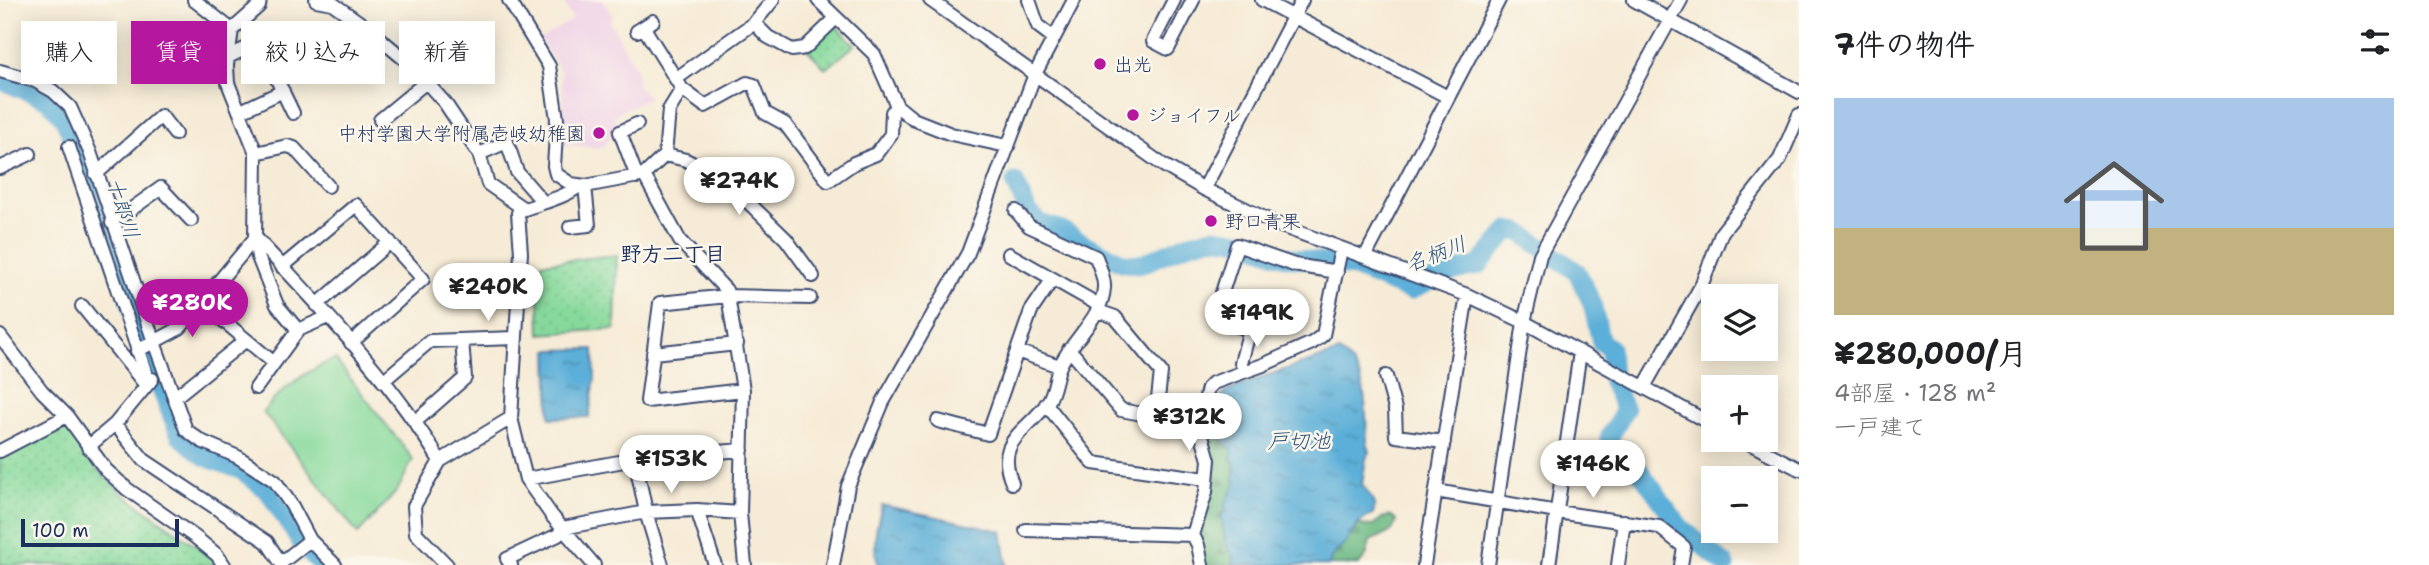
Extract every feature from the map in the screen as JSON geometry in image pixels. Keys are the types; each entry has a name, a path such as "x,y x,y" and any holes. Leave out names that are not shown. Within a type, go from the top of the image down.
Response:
{"street":[{"path":"194,0 232,30"},
{"path":"260,0 258,6 232,30 228,83 256,153 255,238 258,257 277,305 298,330"},
{"path":"316,0 332,2 399,54"},
{"path":"509,0 549,66 557,118 554,166 556,173 571,184 582,186 640,176 665,155 669,110 680,84 754,23 774,0"},
{"path":"818,0 874,54 897,106 913,119 951,134 1007,146"},
{"path":"930,0 1163,165 1204,189 1282,226 1339,261"},
{"path":"1028,0 1038,26 1054,38"},
{"path":"833,565 848,486 883,402 968,253 1035,74 1074,0"},
{"path":"1174,0 1153,41 1168,49 1193,0"},
{"path":"1262,0 1448,97"},
{"path":"1204,189 1302,0"},
{"path":"1365,257 1499,0"},
{"path":"1634,0 1799,92"},
{"path":"1488,565 1524,322 1543,250 1681,0"},
{"path":"754,23 768,37 792,50 805,48 836,18"},
{"path":"645,27 680,84 705,106 747,83 754,85 765,113 785,124 828,181 854,163 876,154 891,134 892,112 897,106"},
{"path":"228,57 257,43 262,48 293,113"},
{"path":"0,71 35,81 53,91 70,107 90,152 162,368 186,430 201,441 238,457 275,481 310,540 335,565"},
{"path":"380,120 424,84"},
{"path":"428,84 445,103 479,154 488,184 521,207 525,209 582,186"},
{"path":"241,111 283,92"},
{"path":"1640,385 1701,286 1722,232 1780,159 1799,115"},
{"path":"96,174 161,116 176,134"},
{"path":"637,124 620,132 640,176 680,241 726,290 728,296 743,390 740,513 746,565"},
{"path":"479,154 507,142 517,172 543,202"},
{"path":"256,153 287,146 294,148 328,186"},
{"path":"69,147 148,384"},
{"path":"0,168 30,154"},
{"path":"665,155 686,160 702,168 715,182 749,204 786,239 813,276"},
{"path":"570,227 589,225 582,186"},
{"path":"113,223 161,188 191,220"},
{"path":"282,267 356,205 390,242 423,279 351,343"},
{"path":"521,207 518,213 521,253 511,418 526,479 593,565"},
{"path":"1012,483 1006,468 1007,447 1046,404 1053,392 1059,366 1099,308 1105,286 1096,257 1029,226 1016,211"},
{"path":"255,238 351,343 416,421 440,461"},
{"path":"137,351 180,328 255,238"},
{"path":"317,305 390,242"},
{"path":"1241,363 1250,329 1220,322 1220,299 1237,246 1294,265 1365,257 1467,295 1524,322 1701,418"},
{"path":"1009,254 1115,317 1161,372 1156,417"},
{"path":"1202,565 1193,535 1206,492 1209,460 1199,425 1205,394 1213,383 1264,365 1312,343 1323,335 1339,261"},
{"path":"938,421 989,434 1031,311 1052,280"},
{"path":"1424,565 1467,295"},
{"path":"743,390 647,401 660,303 728,296 810,298"},
{"path":"201,302 274,363"},
{"path":"82,306 148,384"},
{"path":"256,388 298,330 328,317"},
{"path":"0,336 42,391 67,416 106,470 127,489 195,537 225,565"},
{"path":"383,382 430,341 515,338"},
{"path":"174,398 246,340"},
{"path":"416,421 465,378 462,340"},
{"path":"653,353 737,344"},
{"path":"1069,349 1121,410 1199,425"},
{"path":"1017,351 1059,366"},
{"path":"1549,565 1580,352"},
{"path":"88,447 115,424 162,368"},
{"path":"1386,376 1395,408 1396,436 1444,442"},
{"path":"1046,404 1093,463 1206,479"},
{"path":"0,451 67,416"},
{"path":"441,563 416,533 414,506 440,461 511,418"},
{"path":"115,424 144,460 267,542 281,563 310,540"},
{"path":"526,479 635,459 742,450"},
{"path":"1771,452 1797,463"},
{"path":"635,459 646,512 662,565"},
{"path":"1436,491 1659,527 1684,547 1681,565"},
{"path":"511,565 507,559 558,535 563,528 646,512 697,510 740,513"},
{"path":"697,510 715,565"},
{"path":"1618,565 1624,521"},
{"path":"1026,530 1193,535"}],"shaded area":[{"path":"571,0 602,0 613,16 610,21 636,69 638,87 649,97 614,115 618,128 602,148 561,144 564,125 561,71 540,39 573,19 564,4"}],"green space":[{"path":"834,24 855,45 826,69 807,49"},
{"path":"617,255 615,329 540,334 538,268 542,263"},
{"path":"335,359 413,459 397,491 358,534 263,412 296,381"},
{"path":"1214,419 1220,421 1231,439 1239,469 1236,565 1205,565 1198,534 1209,496 1204,429 1205,423"},
{"path":"64,425 98,470 123,494 212,557 218,565 0,565 0,457"},
{"path":"1390,516 1396,520 1393,529 1370,541 1367,554 1359,565 1325,565 1356,525 1373,526 1382,518"}],"water":[{"path":"594,349 595,378 589,417 550,418 548,350"},
{"name":"戸切池","path":"1339,352 1356,370 1364,392 1370,452 1366,458 1362,484 1373,502 1373,514 1357,526 1334,554 1329,565 1233,565 1234,557 1226,542 1221,515 1227,511 1224,506 1236,483 1235,464 1231,460 1232,449 1224,443 1221,426 1212,420 1213,407 1225,392"},
{"path":"882,505 1002,531 1007,565 879,565 875,542"}],"waterway":[{"name":"十郎川","path":"0,80 48,100 64,119 83,161 151,365 180,436 205,457 241,470 268,491 306,550 323,565"},
{"name":"名柄川","path":"1015,182 1027,210 1040,223 1062,230 1124,263 1142,264 1187,244 1213,237 1241,241 1282,256 1352,267 1410,291 1451,272 1479,265 1509,230 1520,232 1577,272 1592,303 1601,342 1610,348 1612,382 1625,410 1609,438 1612,450 1637,467 1680,527 1726,565"}],"place":[{"name":"出光","path":"1100,64"},
{"name":"ジョイフル","path":"1133,115"},
{"name":"中村学園大学附属壱岐幼稚園","path":"599,133"},
{"name":"野口青果","path":"1211,221"}],"district":[{"name":"野方二丁目","path":"673,254"}]}
